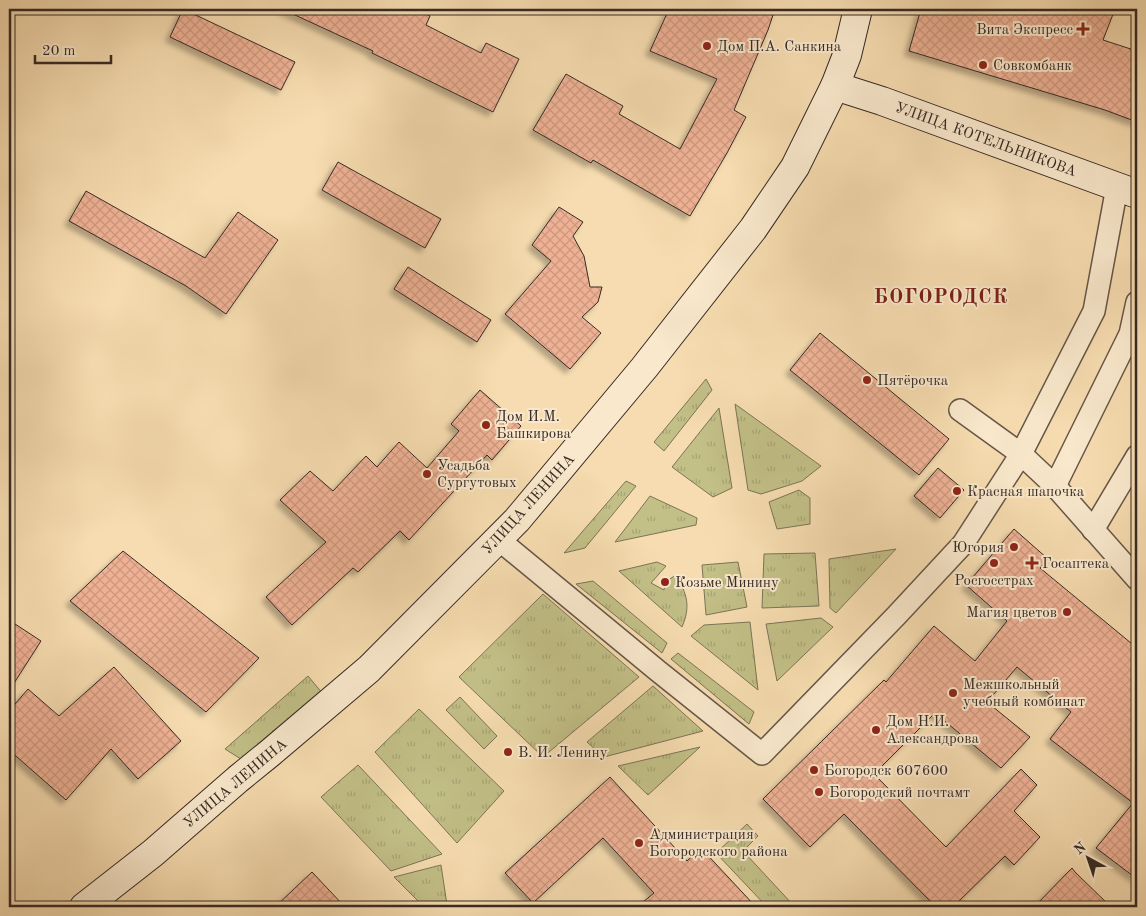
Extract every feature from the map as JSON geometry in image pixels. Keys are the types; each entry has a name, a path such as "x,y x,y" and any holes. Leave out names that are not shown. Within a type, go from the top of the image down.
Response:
{"main road":[{"name":"УЛИЦА ЛЕНИНА","path":"84,907 153,853 368,669 517,520 644,368 753,229 795,167 835,86 846,55 858,9"},
{"name":"УЛИЦА КОТЕЛЬНИКОВА","path":"835,86 882,101 1127,191"}],"street":[{"path":"498,539 762,754 964,544 1022,454 1094,311 1127,191"},
{"path":"1055,486 1130,334 1137,302"},
{"path":"960,410 1022,454 1055,486 1137,579"},
{"path":"1093,530 1137,456"}],"green space":[{"path":"706,379 712,390 664,451 654,442"},
{"path":"735,404 821,466 802,481 761,494 748,490"},
{"path":"719,408 732,488 713,497 672,467"},
{"path":"626,481 636,486 585,548 564,553"},
{"path":"799,490 810,498 810,524 777,529 769,502"},
{"path":"650,496 697,518 696,525 615,542"},
{"path":"896,549 836,613 830,608 829,559"},
{"path":"815,553 819,606 762,608 764,554"},
{"path":"657,562 666,566 651,583 664,590 665,582 676,575 683,588 687,606 682,627 619,571"},
{"path":"738,562 747,607 706,615 702,565"},
{"path":"593,581 667,643 662,653 576,584"},
{"path":"543,594 639,677 543,757 459,677"},
{"path":"821,618 833,627 777,681 766,624"},
{"path":"750,622 758,690 691,636 704,625"},
{"path":"678,653 754,712 749,724 671,659"},
{"path":"308,676 323,694 244,761 225,749"},
{"path":"653,686 703,731 604,757 587,742"},
{"path":"460,697 497,736 484,749 446,710"},
{"path":"419,709 504,791 457,843 375,752"},
{"path":"700,747 648,795 618,766"},
{"path":"358,765 442,854 391,871 321,797"},
{"path":"747,824 758,836 743,851 795,907 767,907 716,853"},
{"path":"441,865 447,905 444,907 424,907 394,877"}],"building":[{"path":"183,9 295,62 281,90 170,37"},
{"path":"282,9 416,9 430,16 426,25 481,53 486,43 519,59 493,112 372,53 373,51"},
{"path":"669,9 775,9 734,110 746,117 690,216 593,160 591,163 533,130 566,74 623,106 619,114 680,149 717,79 650,51"},
{"path":"921,9 1115,9 1103,40 1137,51 1137,122 1105,110 909,51"},
{"path":"338,162 441,219 425,248 322,190"},
{"path":"86,191 205,258 238,212 278,240 226,314 186,286 69,221"},
{"path":"559,207 583,222 573,236 584,256 590,287 602,287 598,302 582,317 601,333 570,369 505,314 551,261 532,245"},
{"path":"408,267 491,320 477,342 394,289"},
{"path":"820,333 949,439 919,475 790,370"},
{"path":"480,390 521,426 492,460 487,455 409,540 400,531 358,572 353,568 292,625 266,597 326,542 280,500 310,471 333,491 366,456 377,467 399,442 427,468 459,431 451,424"},
{"path":"938,468 964,490 940,518 914,496"},
{"path":"1014,529 1048,559 1040,568 1137,648 1137,879 1096,848 1133,803 1050,739 1071,712 1017,667 987,702 1030,737 1001,768 935,713 874,774 946,847 1021,769 1037,785 1014,811 1040,837 1014,865 1005,856 953,907 936,907 844,814 810,847 763,799 884,680 886,682 934,626 975,661 1007,621 966,585"},
{"path":"123,551 259,658 206,712 70,601"},
{"path":"9,620 41,641 9,691"},
{"path":"114,667 181,741 138,779 111,749 66,800 9,750 9,711 28,689 59,716"},
{"name":"Администрация Богородского района","path":"610,777 687,861 701,848 756,907 637,907 654,893 603,838 533,903 505,873"},
{"path":"1072,868 1075,872 1111,907 1034,907"},
{"path":"312,872 345,907 275,907"}],"place":[{"name":"Вита Экспресс","path":"1083,29"},
{"name":"Дом П.А. Санкина","path":"707,46"},
{"name":"Совкомбанк","path":"983,65"},
{"name":"Пятёрочка","path":"867,380"},
{"name":"Дом И.М. Башкирова","path":"486,425"},
{"name":"Усадьба Сургутовых","path":"427,474"},
{"name":"Красная шапочка","path":"957,491"},
{"name":"Югория","path":"1014,547"},
{"name":"Росгосстрах","path":"994,563"},
{"name":"Госаптека","path":"1032,563"},
{"name":"Козьме Минину","path":"665,582"},
{"name":"Магия цветов","path":"1067,612"},
{"name":"Межшкольный учебный комбинат","path":"953,693"},
{"name":"Дом Н.И. Александрова","path":"876,730"},
{"name":"В. И. Ленину","path":"508,752"},
{"name":"Богородск 607600","path":"814,770"},
{"name":"Богородский почтамт","path":"819,792"},
{"name":"Администрация Богородского района","path":"639,843"}],"district":[{"name":"БОГОРОДСК","path":"941,296"}]}
